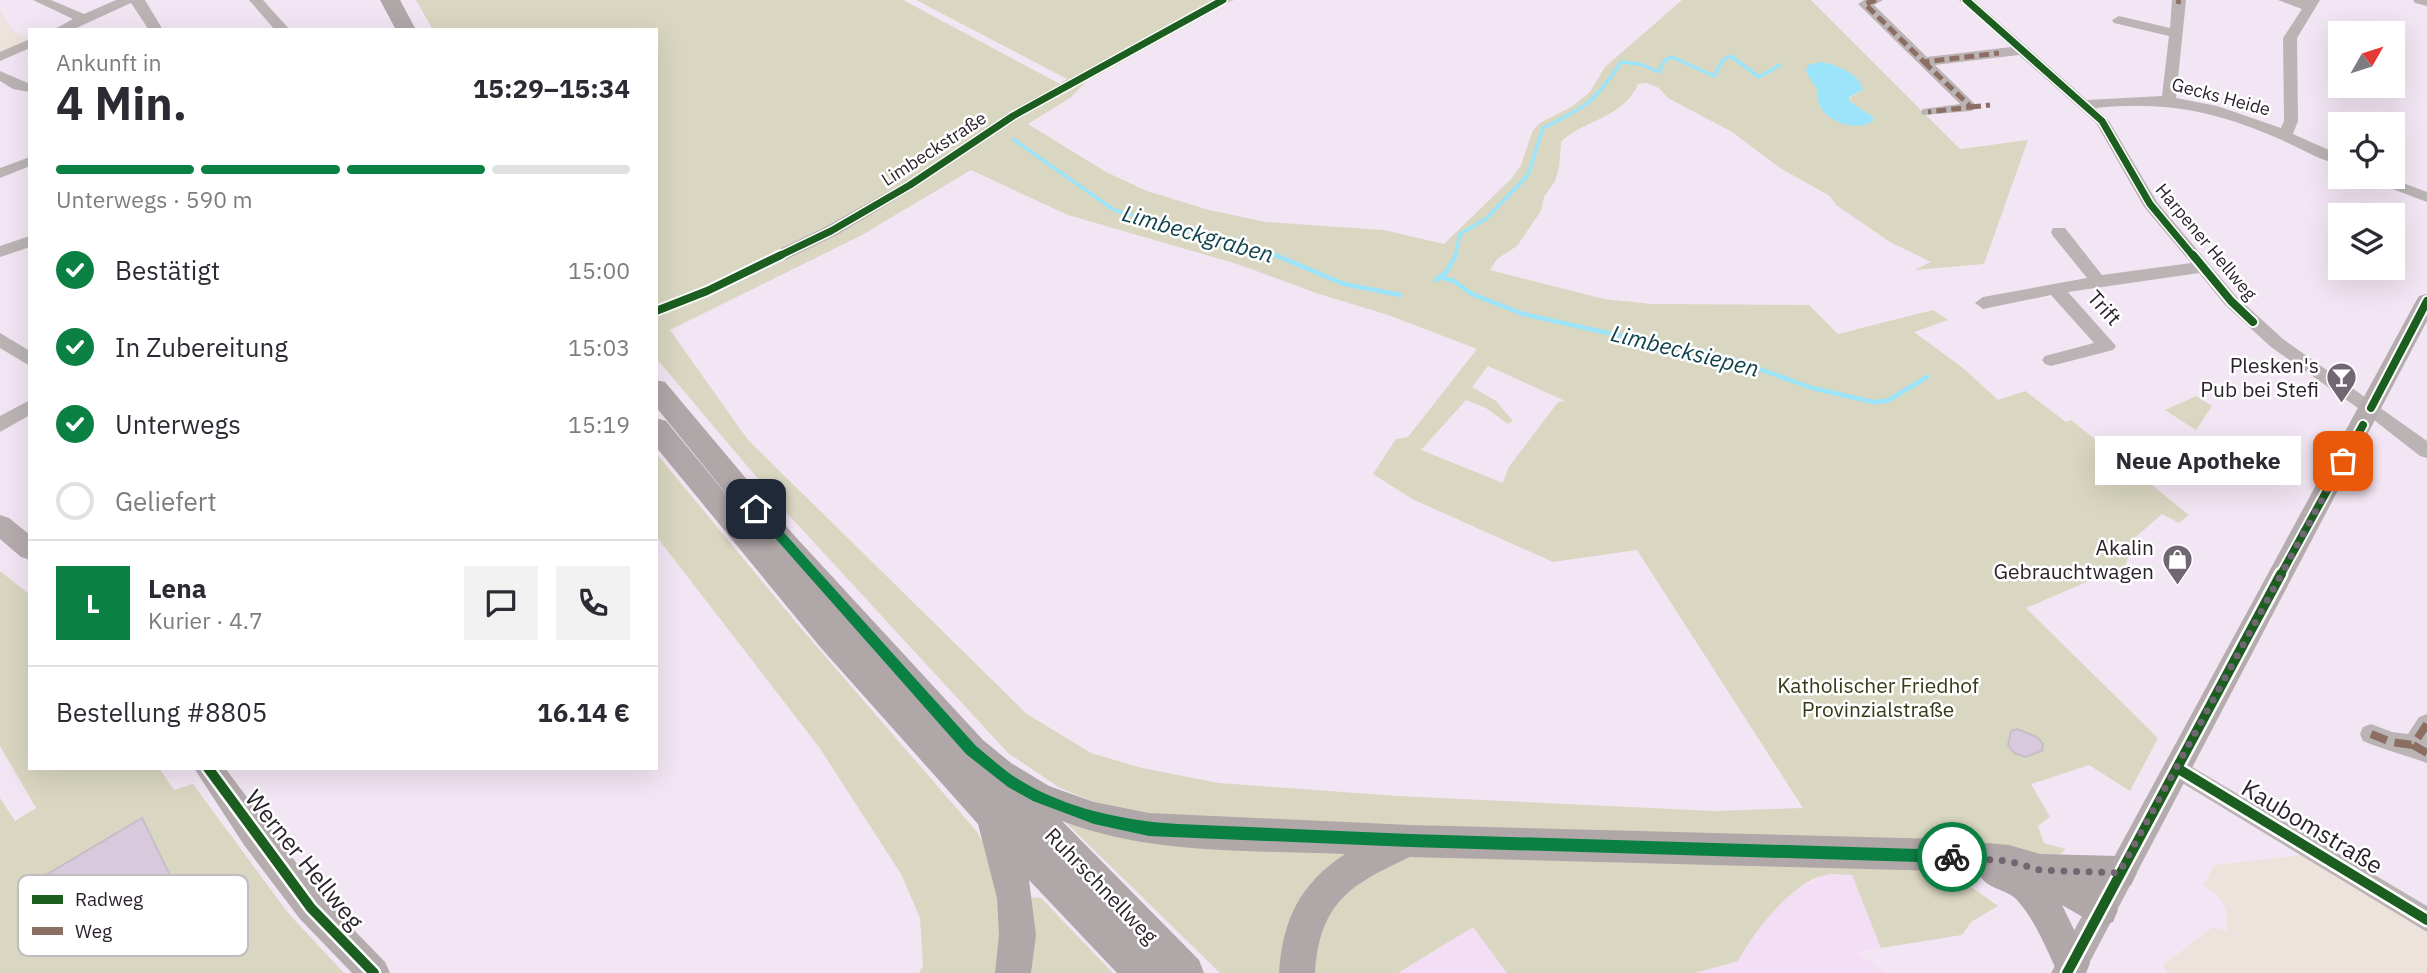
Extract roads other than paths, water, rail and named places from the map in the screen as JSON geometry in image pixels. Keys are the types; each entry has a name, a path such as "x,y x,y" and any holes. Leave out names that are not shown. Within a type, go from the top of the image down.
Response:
{"highway":[{"path":"369,0 384,28"},
{"path":"390,0 405,28"},
{"name":"Ruhrschnellweg","path":"658,391 824,588 971,750 1186,973"},
{"name":"Ruhrschnellweg","path":"658,430 774,570 970,790 1142,973"},
{"path":"971,750 999,774 1038,797 1094,818 1122,824 1178,831 1410,841 1943,855 1980,861 2034,878 2096,918"},
{"path":"970,790 995,827 1012,879 1019,936 1013,973"},
{"path":"1297,973 1300,941 1306,924 1325,891 1350,868 1410,841"},
{"path":"2034,878 2119,873"},
{"path":"2034,878 2069,968"}],"main road":[{"path":"2069,968 2427,301"},
{"path":"0,525 28,548"},
{"name":"Werner Hellweg","path":"209,770 254,835 311,908 374,973"}],"street":[{"path":"40,0 84,19"},
{"path":"64,28 127,0"},
{"path":"136,0 140,2 155,28"},
{"path":"256,0 281,28"},
{"name":"Limbeckstraße","path":"658,310 732,280 831,231 910,185 1013,116 1223,0"},
{"path":"1876,0 1865,4 1971,107"},
{"name":"Harpener Hellweg","path":"1966,0 2086,104 2116,142 2150,204 2231,301 2277,343 2427,450"},
{"path":"2285,0 2312,4 2290,38 2292,108 2291,121 2285,136"},
{"path":"2420,0 2427,2"},
{"path":"2169,101 2178,2"},
{"path":"2119,20 2174,33"},
{"path":"0,57 28,44"},
{"path":"1924,62 2024,50"},
{"path":"0,75 18,86 28,88"},
{"name":"Gecks Heide","path":"2086,104 2124,100 2169,101 2227,115 2285,136 2328,156"},
{"path":"1928,112 1990,106"},
{"path":"0,173 28,162"},
{"path":"2405,189 2427,197"},
{"path":"2059,232 2098,281"},
{"path":"0,252 28,242"},
{"path":"1983,303 2098,281 2203,267"},
{"name":"Trift","path":"2051,360 2108,346 2055,289"},
{"path":"0,339 28,359"},
{"path":"0,425 28,407"},
{"path":"2371,734 2420,749 2427,724"},
{"name":"Kaubomstraße","path":"2178,768 2427,920"}],"water":[{"path":"1820,62 1840,68 1857,79 1863,90 1849,97 1849,101 1873,117 1873,121 1852,126 1836,121 1824,112 1819,104 1817,90 1806,71 1808,65"}],"waterway":[{"name":"Limbeckgraben","path":"1455,257 1460,234 1486,219 1528,175 1543,128 1588,102 1604,86 1621,62 1640,64 1659,72 1665,60 1672,57 1714,76 1723,60 1731,56 1759,77 1780,65"},
{"name":"Limbeckgraben","path":"1013,139 1114,210 1279,257"},
{"name":"Limbeckgraben","path":"1275,255 1344,284 1400,295"},
{"name":"Limbeckgraben","path":"1436,280 1447,271 1455,257"},
{"name":"Limbecksiepen","path":"1440,277 1454,281 1472,294 1523,314 1648,342 1693,349 1737,361 1812,388 1873,402 1887,401 1927,377"}],"place":[{"name":"Plesken's Pub bei Stefi","path":"2342,405"},
{"name":"Neue Apotheke","path":"2343,461"},
{"name":"Akalin Gebrauchtwagen","path":"2177,587"}],"park label":[{"name":"Katholischer Friedhof Provinzialstraße","path":"1878,698"}]}
